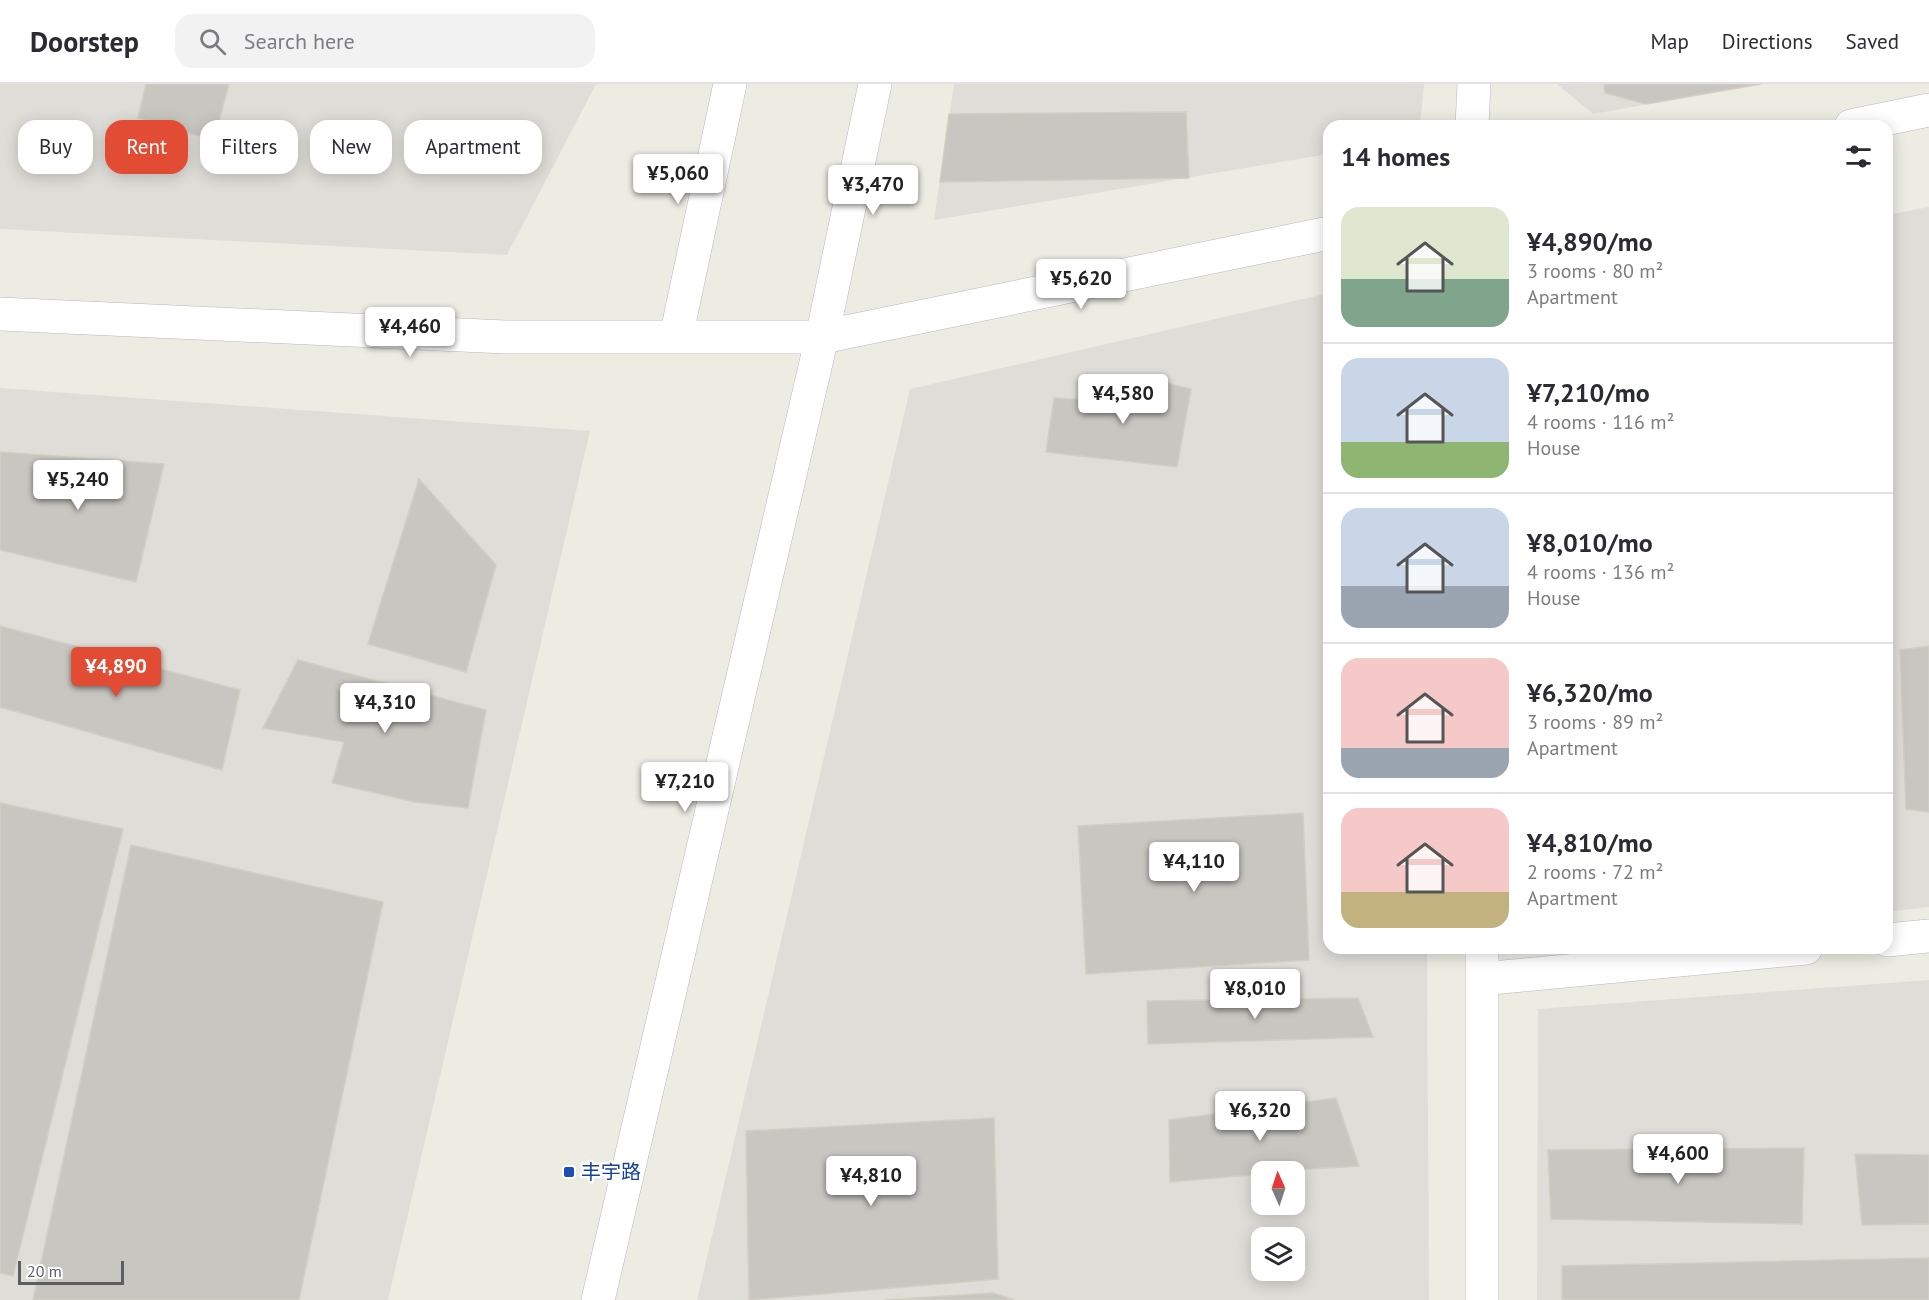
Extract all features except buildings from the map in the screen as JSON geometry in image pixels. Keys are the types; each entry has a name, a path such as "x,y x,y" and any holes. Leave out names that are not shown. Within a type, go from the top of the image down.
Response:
{"street":[{"path":"676,337 730,84"},
{"path":"598,1300 822,337 874,84"},
{"path":"1472,120 1474,84"},
{"path":"1880,120 1929,110"},
{"path":"0,314 505,337 822,337 1323,234"},
{"path":"1893,939 1929,936"},
{"path":"1482,1300 1482,964 1684,954"}],"shaded area":[{"path":"0,84 596,84 507,255 0,229"},
{"path":"954,84 1424,84 1421,120 1323,120 1323,155 934,220"},
{"path":"1557,84 1761,84 1593,114"},
{"path":"1929,207 1929,907 1893,911 1893,214"},
{"path":"1323,294 1323,954 1427,954 1429,1300 697,1300 910,389"},
{"path":"0,388 590,431 388,1300 0,1300"},
{"path":"1929,980 1929,1300 1537,1300 1538,1009"}],"place":[{"name":"丰宇路","path":"569,1172"}]}
